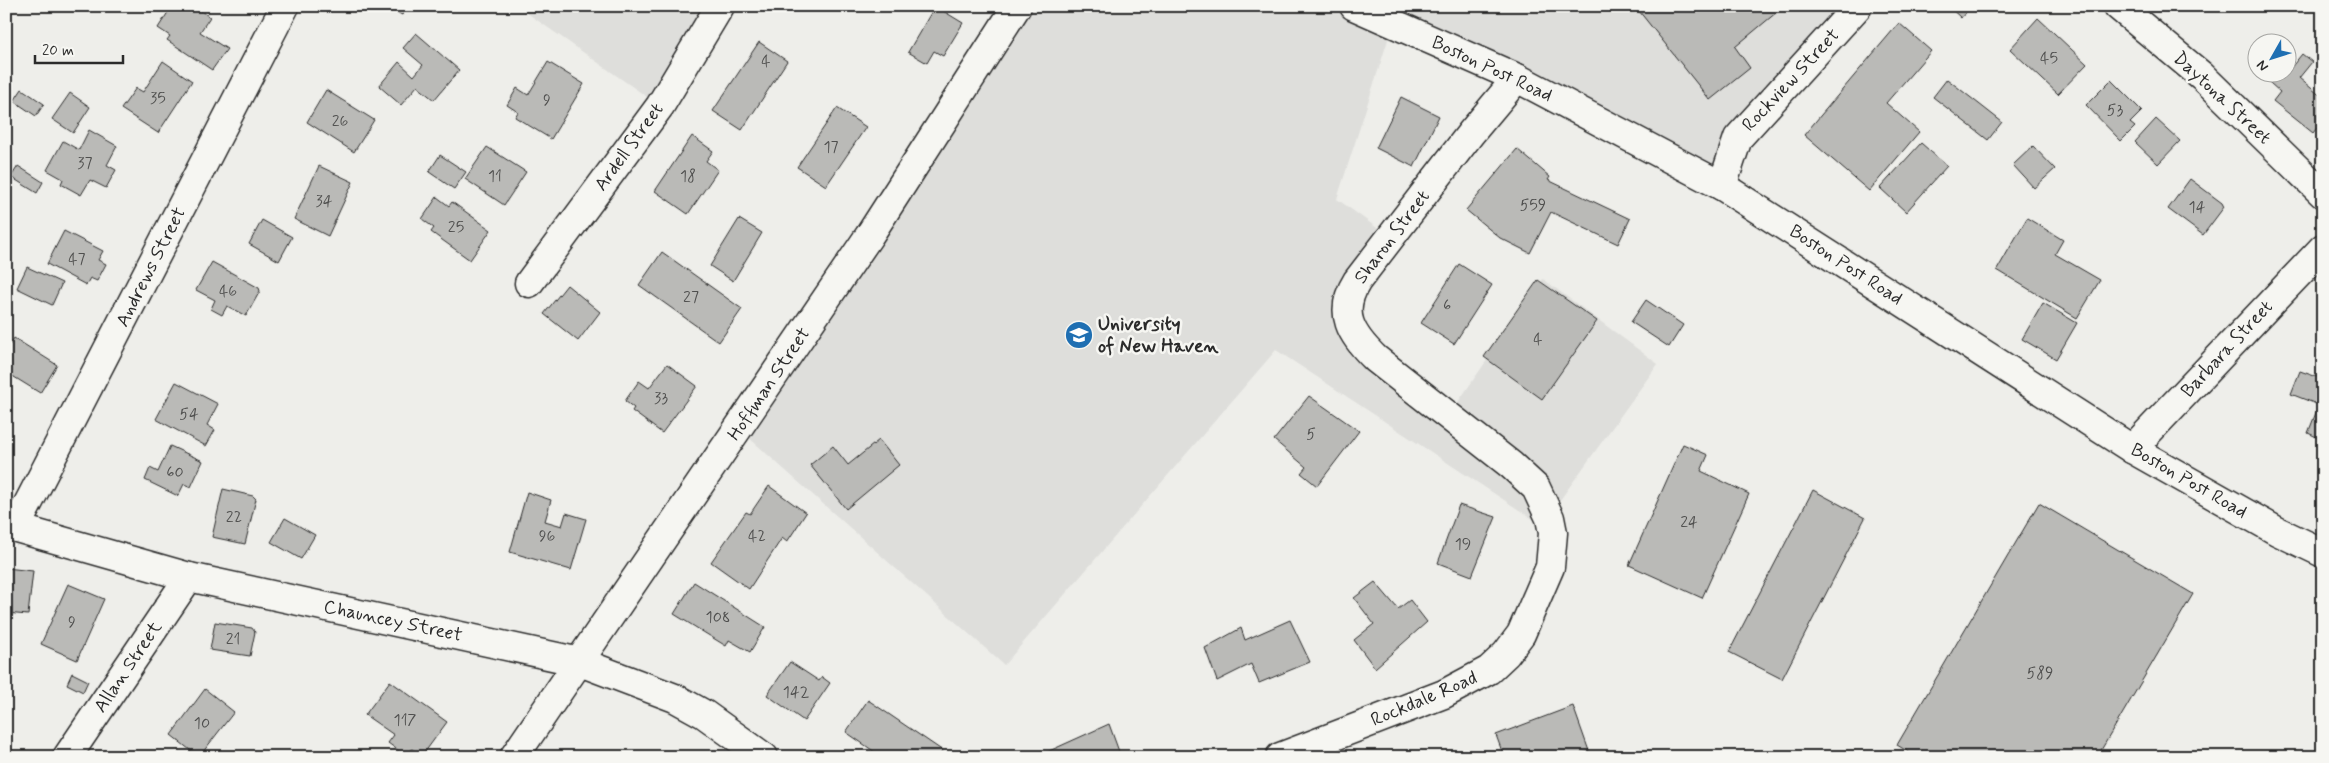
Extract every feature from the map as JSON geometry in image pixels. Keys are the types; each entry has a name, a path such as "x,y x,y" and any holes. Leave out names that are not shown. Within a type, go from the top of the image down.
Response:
{"street":[{"name":"Andrews Street","path":"11,526 285,6"},
{"name":"Ardell Street","path":"529,283 660,106 720,6"},
{"name":"Hoffman Street","path":"514,757 869,236 1016,6"},
{"name":"Boston Post Road","path":"1354,6 1516,78 1722,186 2132,450 2277,531 2323,553"},
{"name":"Rockview Street","path":"1722,186 1738,138 1858,6"},
{"name":"Daytona Street","path":"2118,6 2202,76 2323,194"},
{"name":"Sharon Street","path":"1516,78 1471,133 1357,281 1348,298 1346,308 1352,329 1365,349 1511,465 1536,488"},
{"name":"Barbara Street","path":"2132,450 2323,248"},
{"name":"Rockdale Road","path":"1280,757 1444,694 1489,670 1506,654 1521,634 1550,567 1553,533 1550,518 1536,488"},
{"name":"Chauncey Street","path":"11,526 189,577 580,662 675,698 704,714 764,757"},
{"name":"Allan Street","path":"67,757 189,577"}],"shaded area":[{"path":"517,6 720,6 660,106"},
{"name":"University of New Haven","path":"1017,6 1858,6 1738,138 1722,186 1393,24 1337,199 1391,238 1348,318 1449,415 1543,279 1658,364 1542,525 1276,350 1004,665 739,429"}],"building":[{"path":"172,6 193,6 210,17 200,32 227,49 212,70 167,40 170,36 158,28"},
{"path":"386,6 407,6 402,15"},
{"path":"935,6 963,23 943,56 934,51 927,63 908,52"},
{"path":"1635,6 1774,6 1777,12 1735,47 1750,68 1710,100"},
{"path":"1948,6 1971,6 1961,18"},
{"path":"2038,18 2087,64 2058,94 2010,49"},
{"path":"1899,23 1931,51 1886,103 1919,132 1869,191 1804,135"},
{"path":"416,33 459,70 434,100 417,86 401,105 379,86 399,62 414,76 423,65 403,48"},
{"path":"759,42 787,61 742,130 713,111"},
{"path":"2302,54 2312,62 2299,78 2323,98 2323,120 2313,133 2273,101 2280,92 2270,83 2296,82 2296,61"},
{"path":"163,61 192,81 158,133 121,109 136,88 143,92"},
{"path":"548,62 584,84 551,139 515,117 518,112 507,105 517,88 528,95"},
{"path":"1947,79 2002,122 1988,140 1933,97"},
{"path":"2111,80 2142,111 2130,123 2135,127 2121,141 2086,105"},
{"path":"22,89 44,104 36,116 14,101"},
{"path":"326,90 374,120 354,152 307,122"},
{"path":"70,93 90,107 73,133 52,119"},
{"path":"1401,97 1439,116 1414,167 1376,148"},
{"path":"837,108 866,127 826,186 797,167"},
{"path":"2156,119 2180,141 2158,164 2135,142"},
{"path":"89,130 117,146 107,165 116,170 106,188 90,180 81,195 61,184 63,179 47,170 63,141 79,150"},
{"path":"692,136 713,151 706,161 718,170 688,214 655,191"},
{"path":"1921,143 1947,166 1906,212 1880,188"},
{"path":"2033,146 2055,169 2034,188 2013,165"},
{"path":"487,147 526,172 504,205 465,179"},
{"path":"1517,149 1550,177 1548,180 1630,219 1618,244 1551,212 1530,253 1500,238 1466,210"},
{"path":"440,155 466,172 454,189 429,172"},
{"path":"18,166 43,182 37,193 11,177"},
{"path":"319,166 353,182 328,236 294,219"},
{"path":"2190,179 2222,203 2224,207 2203,235 2168,209"},
{"path":"437,197 449,206 452,202 491,230 470,260 431,232 434,228 422,219"},
{"path":"2027,218 2063,240 2055,254 2100,280 2077,318 1997,270"},
{"path":"739,219 762,233 733,281 710,266"},
{"path":"262,220 292,237 279,261 249,244"},
{"path":"64,231 103,251 98,260 106,264 97,281 90,278 86,285 47,264"},
{"path":"662,252 742,309 719,342 639,285"},
{"path":"212,262 259,288 260,291 246,316 227,306 222,315 211,309 215,300 196,290"},
{"path":"1459,264 1492,285 1454,344 1421,323"},
{"path":"27,267 62,283 52,305 17,288"},
{"path":"1538,280 1597,321 1542,399 1484,357"},
{"path":"567,285 600,312 578,341 544,314"},
{"path":"1646,300 1683,325 1669,347 1631,322"},
{"path":"2043,303 2077,323 2056,359 2022,339"},
{"path":"14,338 57,365 40,393 6,372 6,351"},
{"path":"667,364 697,386 662,433 632,411 634,408 625,401 639,381 649,388"},
{"path":"2300,371 2323,379 2323,440 2308,433 2319,405 2291,394"},
{"path":"176,382 218,404 207,425 215,430 206,446 156,419"},
{"path":"1309,396 1359,431 1317,486 1301,473 1306,467 1274,440"},
{"path":"879,440 899,465 846,509 810,465 833,446 848,465"},
{"path":"1683,444 1708,455 1701,471 1749,494 1702,598 1629,565"},
{"path":"170,446 203,461 191,487 184,484 178,496 145,480 150,468 158,472"},
{"path":"769,486 806,513 787,542 782,538 749,589 711,562 746,512 750,514"},
{"path":"223,489 253,496 256,499 245,544 212,537"},
{"path":"1813,490 1865,518 1782,679 1729,652"},
{"path":"527,492 551,500 545,521 562,526 566,513 586,519 571,570 510,552"},
{"path":"2039,503 2193,594 2097,757 1917,757 1897,745"},
{"path":"1459,505 1496,517 1472,576 1438,563"},
{"path":"285,518 315,535 301,559 271,542"},
{"path":"6,568 33,571 28,615 6,613"},
{"path":"694,582 765,627 750,652 729,640 726,646 674,614"},
{"path":"1375,582 1398,609 1410,600 1427,622 1375,668 1354,640 1374,624 1354,598"},
{"path":"68,584 104,599 77,660 41,644"},
{"path":"1290,620 1310,662 1259,683 1251,664 1217,681 1205,648 1241,628 1245,640"},
{"path":"215,622 252,628 255,632 250,656 210,650"},
{"path":"790,662 819,681 822,677 830,683 804,721 767,695"},
{"path":"72,673 88,681 83,692 67,684"},
{"path":"390,681 447,722 422,756 412,749 406,756 388,743 394,735 365,715"},
{"path":"205,689 234,712 199,757 171,735"},
{"path":"868,700 943,751 938,757 882,757 846,732"},
{"path":"1573,706 1589,751 1574,757 1558,757 1557,754 1548,757 1504,757 1496,735"},
{"path":"1109,724 1121,757 1036,757"}],"place":[{"name":"University of New Haven","path":"1079,335"}]}
